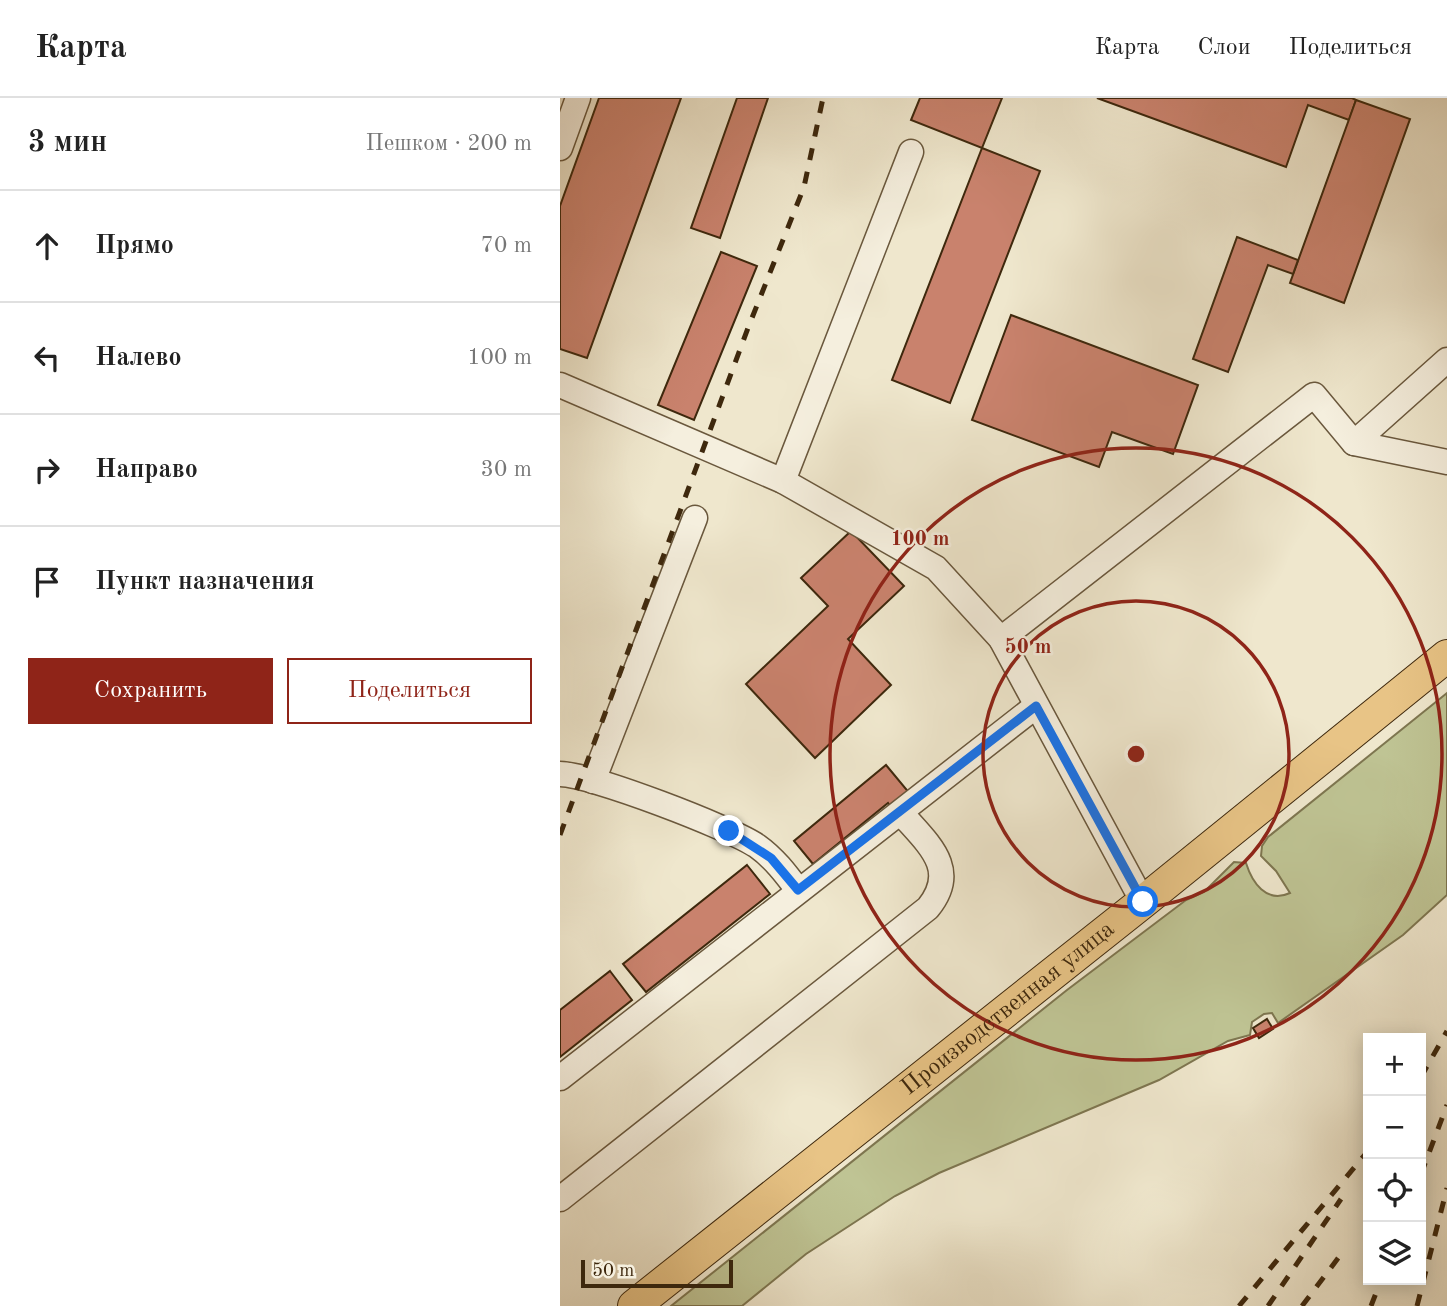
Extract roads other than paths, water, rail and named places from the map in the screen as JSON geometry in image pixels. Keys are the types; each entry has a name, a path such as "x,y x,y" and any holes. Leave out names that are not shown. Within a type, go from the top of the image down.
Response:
{"main road":[{"name":"Производственная улица","path":"634,1306 1143,902 1447,656"}],"street":[{"path":"560,148 578,98"},
{"path":"783,481 911,152"},
{"path":"1354,443 1447,360"},
{"path":"560,385 783,481 936,568 1001,639 1143,902"},
{"path":"1001,639 1314,395 1354,443 1447,462"},
{"path":"593,781 695,518"},
{"path":"560,1078 1036,706"},
{"path":"560,774 593,781 742,837 771,858 798,890"},
{"path":"560,1199 928,908 940,893 944,876 935,853 901,813"}],"railway":[{"path":"560,835 748,328 804,187 823,98"},
{"path":"1426,1068 1447,1031"},
{"path":"1426,1161 1447,1105"},
{"path":"1239,1306 1363,1157"},
{"path":"1417,1306 1447,1188"},
{"path":"1268,1306 1341,1199"},
{"path":"1302,1306 1342,1253"},
{"path":"1371,1306 1379,1285"}]}
